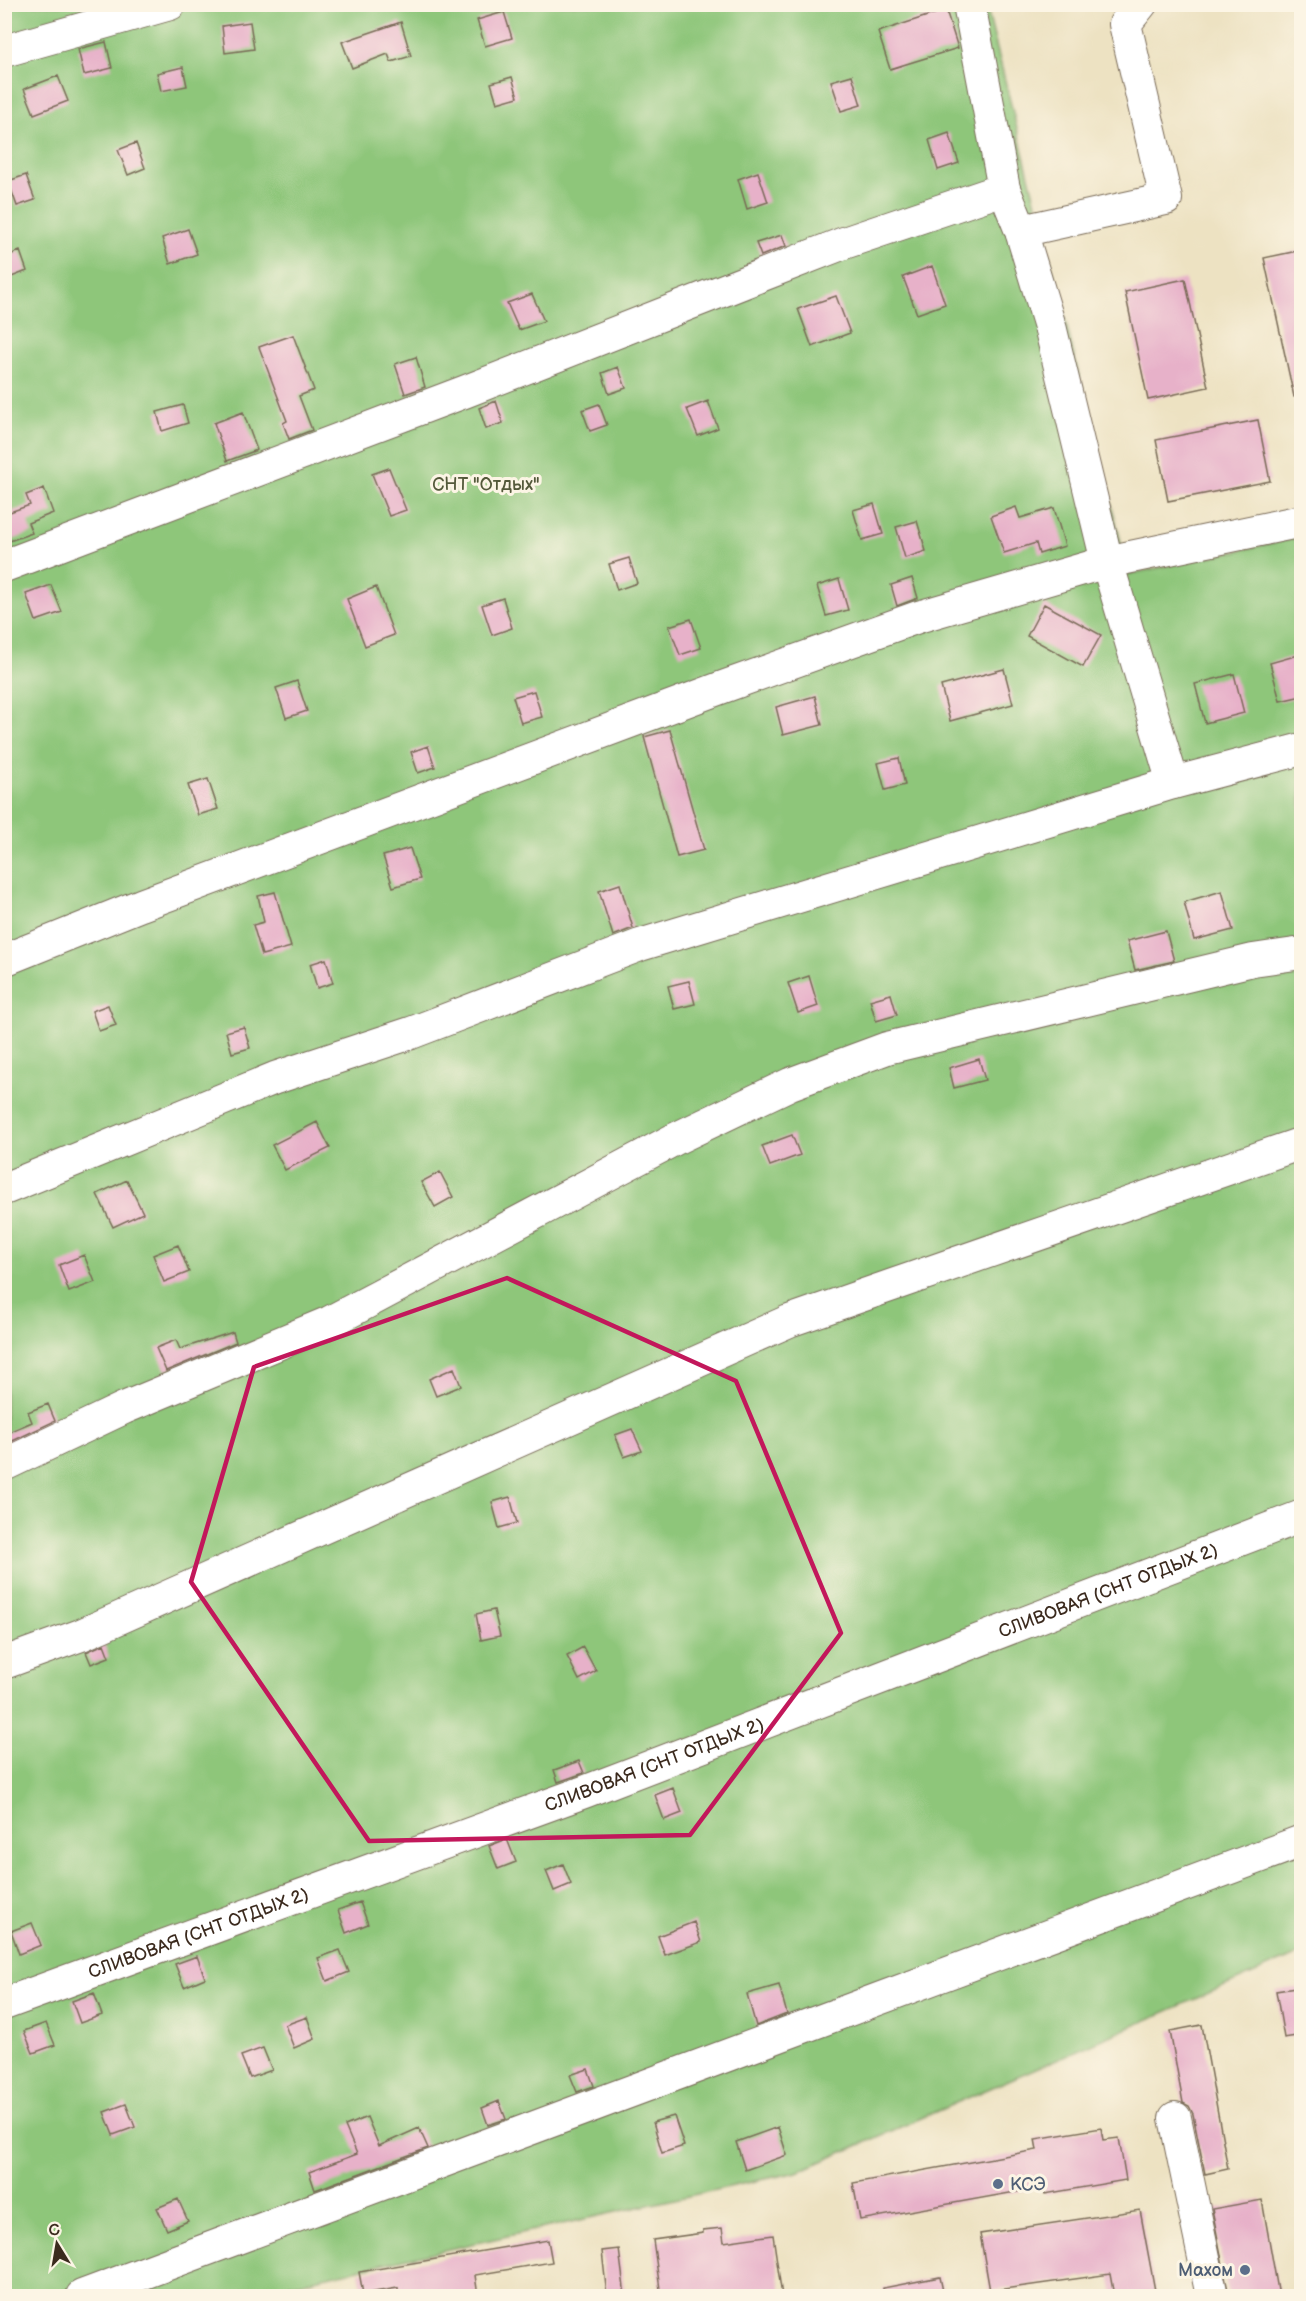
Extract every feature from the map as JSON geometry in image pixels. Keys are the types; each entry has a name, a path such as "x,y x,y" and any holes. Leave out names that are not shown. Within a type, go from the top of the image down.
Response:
{"lane":[{"path":"4,51 170,4"},
{"path":"969,4 1004,189 1021,231 1051,330 1107,562 1173,783"},
{"path":"1021,231 1166,199 1125,24 1142,4"},
{"path":"4,566 453,396 843,243 1004,189"},
{"path":"4,960 141,905 723,687 918,617 1107,562 1302,521"},
{"path":"4,1189 275,1078 411,1033 640,945 1173,783 1302,749"},
{"path":"4,1465 124,1408 330,1322 677,1138 790,1084 887,1048 1253,960 1302,953"},
{"path":"4,1663 81,1635 789,1321 1302,1143"},
{"name":"СЛИВОВАЯ (СНТ ОТДЫХ 2)","path":"4,2004 584,1792 1302,1516"},
{"path":"82,2296 1302,1841"},
{"path":"1174,2118 1212,2296"}],"highlighted area":[{"path":"507,1278 736,1381 841,1633 690,1835 369,1841 191,1582 254,1367"}],"green space":[{"name":"СНТ \"Отдых\"","path":"5,5 986,5 1129,574 1301,537 1301,1953 797,2172 287,2285 290,2296 5,2296"}],"building":[{"path":"946,10 958,48 890,69 878,32"},
{"path":"504,12 512,38 485,46 477,20"},
{"path":"250,22 254,49 225,53 222,26"},
{"path":"401,22 411,56 391,62 388,54 352,68 342,42"},
{"path":"106,42 112,68 84,75 78,49"},
{"path":"183,67 187,86 161,91 157,73"},
{"path":"852,75 861,105 841,111 831,81"},
{"path":"58,76 68,101 34,114 24,89"},
{"path":"512,77 518,97 497,103 491,83"},
{"path":"949,133 959,163 938,170 929,140"},
{"path":"136,143 145,168 128,175 118,150"},
{"path":"758,172 768,202 747,209 738,179"},
{"path":"26,175 35,200 17,206 8,181"},
{"path":"188,229 197,254 170,264 162,238"},
{"path":"782,235 786,246 761,256 756,243"},
{"path":"1302,250 1302,396 1294,397 1264,258"},
{"path":"20,251 27,271 4,280 4,257"},
{"path":"932,266 945,304 917,314 903,277"},
{"path":"1185,279 1208,387 1148,400 1125,292"},
{"path":"532,294 544,321 519,330 507,303"},
{"path":"836,296 850,333 812,347 798,309"},
{"path":"293,335 314,390 299,396 312,430 289,439 283,423 287,421 259,347"},
{"path":"416,357 425,387 405,394 395,364"},
{"path":"618,367 626,388 609,394 602,373"},
{"path":"496,401 503,423 486,429 479,408"},
{"path":"708,401 718,428 698,436 687,409"},
{"path":"599,404 607,425 590,431 582,410"},
{"path":"183,405 188,423 162,431 157,412"},
{"path":"243,412 257,450 227,461 214,423"},
{"path":"1258,420 1270,481 1168,501 1156,440"},
{"path":"389,468 406,510 389,516 372,474"},
{"path":"44,488 53,513 28,523 32,533 4,543 4,514 30,505 26,495"},
{"path":"874,504 883,534 862,540 853,510"},
{"path":"1016,507 1020,518 1054,508 1065,546 1039,554 1036,543 1004,553 991,516"},
{"path":"917,521 926,551 905,558 896,527"},
{"path":"629,558 637,583 617,590 609,564"},
{"path":"912,578 918,598 897,606 891,585"},
{"path":"839,579 848,610 826,616 817,586"},
{"path":"51,585 62,612 36,621 26,594"},
{"path":"376,587 394,635 365,646 347,599"},
{"path":"503,598 512,628 492,635 482,605"},
{"path":"1044,604 1101,635 1083,667 1027,636"},
{"path":"691,619 701,648 680,655 669,626"},
{"path":"1302,654 1302,696 1280,701 1270,663"},
{"path":"1004,669 1013,704 950,721 941,686"},
{"path":"1234,674 1244,713 1205,723 1195,684"},
{"path":"297,681 307,711 286,718 276,688"},
{"path":"534,691 542,717 521,723 513,697"},
{"path":"815,696 822,725 783,735 776,707"},
{"path":"670,730 704,850 677,857 644,737"},
{"path":"428,746 435,767 418,773 411,752"},
{"path":"899,758 905,785 885,790 878,763"},
{"path":"208,779 218,809 198,815 188,785"},
{"path":"410,848 420,879 393,887 383,856"},
{"path":"620,884 633,928 613,936 599,891"},
{"path":"1222,891 1233,930 1194,940 1184,902"},
{"path":"275,892 291,947 262,955 253,925 264,922 258,896"},
{"path":"1166,931 1174,961 1135,970 1127,941"},
{"path":"326,959 333,983 317,988 310,964"},
{"path":"809,976 818,1006 798,1013 788,983"},
{"path":"689,981 695,1004 674,1009 668,986"},
{"path":"891,994 897,1015 876,1021 870,1000"},
{"path":"108,1005 116,1025 99,1031 92,1011"},
{"path":"244,1027 250,1048 232,1053 226,1032"},
{"path":"979,1059 985,1080 954,1088 949,1068"},
{"path":"317,1122 330,1148 285,1170 272,1145"},
{"path":"792,1135 800,1155 770,1166 762,1146"},
{"path":"440,1172 453,1197 435,1207 421,1182"},
{"path":"127,1180 143,1213 113,1227 97,1194"},
{"path":"178,1245 189,1272 164,1282 153,1255"},
{"path":"84,1255 95,1282 69,1292 59,1265"},
{"path":"233,1332 236,1342 166,1371 156,1348 176,1340 180,1349"},
{"path":"454,1368 461,1386 436,1396 429,1379"},
{"path":"48,1404 55,1421 4,1445 4,1434 32,1422 28,1412"},
{"path":"632,1429 642,1451 624,1457 615,1435"},
{"path":"510,1497 517,1523 499,1528 492,1502"},
{"path":"494,1610 500,1636 481,1640 476,1614"},
{"path":"104,1644 109,1657 91,1664 86,1652"},
{"path":"583,1647 596,1671 579,1680 567,1656"},
{"path":"579,1761 584,1773 558,1782 554,1770"},
{"path":"673,1788 682,1813 664,1820 655,1795"},
{"path":"507,1839 516,1862 498,1869 489,1846"},
{"path":"563,1864 571,1884 554,1891 546,1871"},
{"path":"360,1902 368,1924 346,1933 338,1910"},
{"path":"694,1922 701,1942 665,1955 658,1936"},
{"path":"32,1923 41,1945 19,1954 11,1931"},
{"path":"340,1950 349,1972 327,1981 318,1958"},
{"path":"197,1956 205,1978 184,1987 175,1964"},
{"path":"779,1985 787,2014 756,2026 747,1994"},
{"path":"1302,1987 1302,2035 1284,2038 1276,1991"},
{"path":"94,1993 102,2015 80,2023 72,2001"},
{"path":"307,2017 315,2039 294,2048 285,2025"},
{"path":"46,2023 55,2045 33,2053 24,2031"},
{"path":"1202,2025 1228,2169 1205,2174 1193,2114 1189,2106 1183,2103 1170,2031"},
{"path":"263,2048 272,2070 250,2078 241,2056"},
{"path":"588,2069 594,2086 577,2092 570,2075"},
{"path":"499,2101 506,2119 488,2125 482,2108"},
{"path":"126,2104 135,2127 113,2135 104,2112"},
{"path":"674,2116 684,2146 662,2153 653,2122"},
{"path":"367,2117 379,2146 419,2128 428,2148 315,2190 309,2172 357,2154 345,2126"},
{"path":"778,2127 787,2155 745,2170 736,2142"},
{"path":"1101,2128 1103,2140 1119,2138 1126,2180 1045,2194 1043,2187 860,2220 853,2183 1037,2150 1035,2139"},
{"path":"178,2199 188,2221 167,2230 157,2208"},
{"path":"1262,2200 1279,2296 1229,2296 1212,2209"},
{"path":"1140,2210 1156,2296 1114,2296 1110,2274 990,2291 980,2234"},
{"path":"722,2228 724,2242 773,2235 782,2296 661,2296 653,2240"},
{"path":"548,2240 552,2262 475,2275 478,2296 398,2296 398,2288 363,2294 359,2272"},
{"path":"619,2249 625,2296 607,2296 602,2251"},
{"path":"940,2277 944,2296 883,2296 883,2288"}],"place":[{"name":"КСЭ","path":"998,2184"},
{"name":"Махом","path":"1245,2270"}]}
